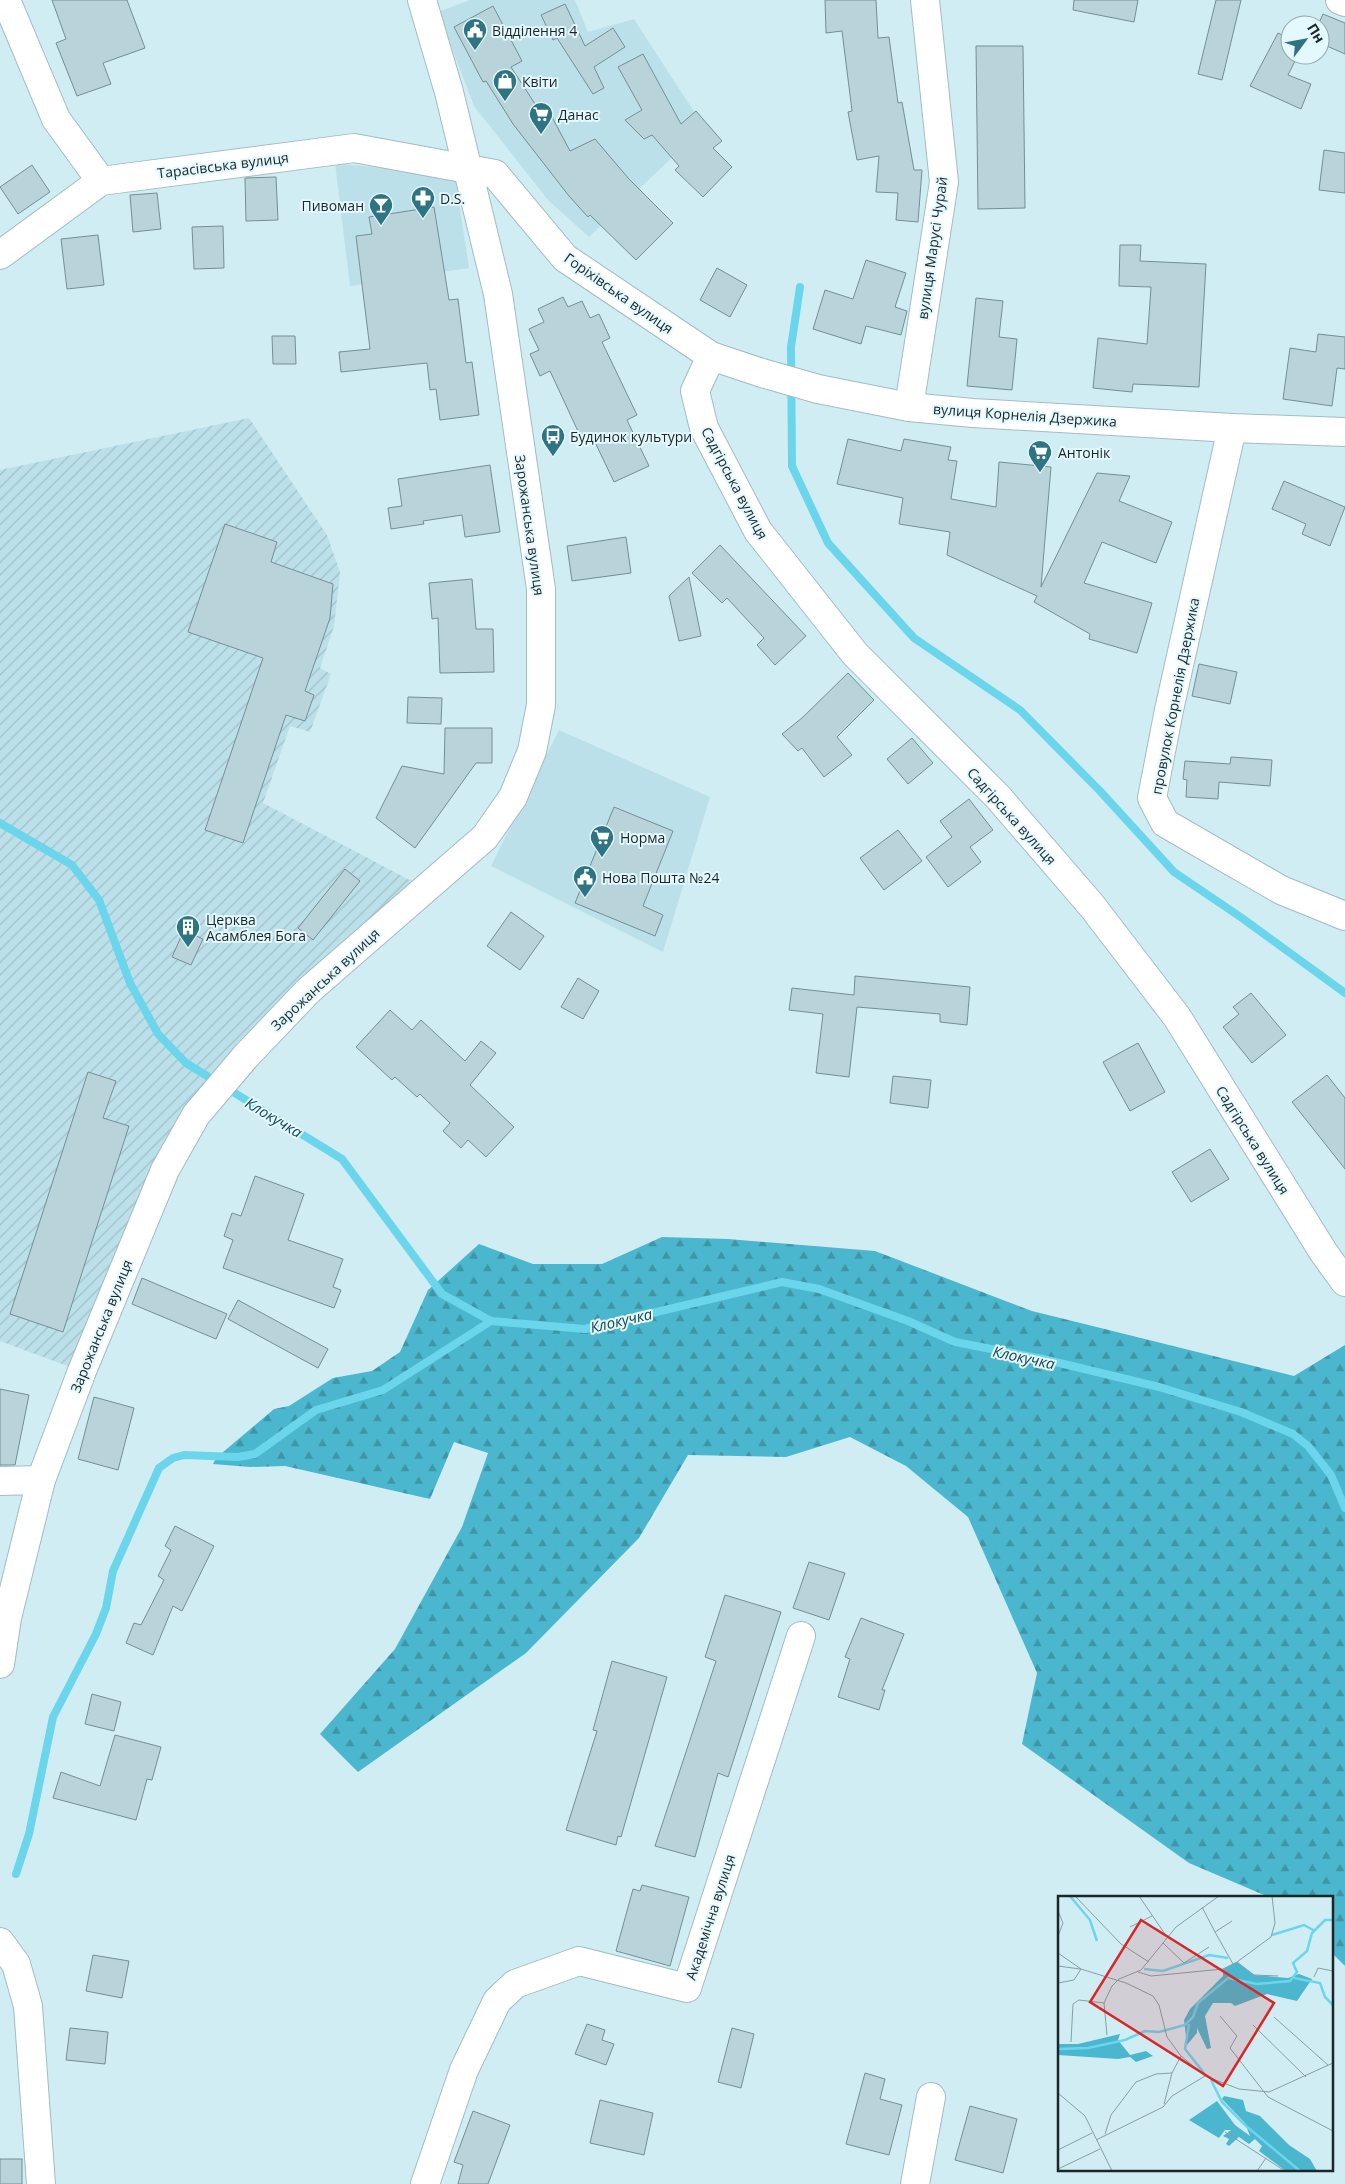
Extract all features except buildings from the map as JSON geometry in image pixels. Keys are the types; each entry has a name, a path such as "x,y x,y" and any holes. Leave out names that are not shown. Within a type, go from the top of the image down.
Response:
{"street":[{"path":"6,0 56,119 101,181"},
{"path":"422,0 449,92 467,169"},
{"name":"вулиця Марусі Чурай","path":"908,406 944,182 925,0"},
{"path":"1340,0 1345,2"},
{"name":"Тарасівська вулиця","path":"0,254 101,181 354,148 467,169"},
{"name":"Зарожанська вулиця","path":"0,1664 7,1618 41,1480 82,1371 165,1170 196,1115 246,1056 308,991 485,837 513,797 532,751 541,705 541,589 498,294 467,169"},
{"name":"Горіхівська вулиця","path":"467,169 495,174 565,258 711,356"},
{"name":"вулиця Корнелія Дзержика","path":"711,356 818,389 908,406 973,413 1232,428 1343,427"},
{"name":"Садгірська вулиця","path":"711,356 696,391 704,428 758,531 856,654 998,797 1092,906 1177,1017 1324,1254 1345,1282"},
{"name":"провулок Корнелія Дзержика","path":"1232,428 1169,710 1152,798 1165,823 1281,890 1345,916"},
{"path":"0,1481 41,1480"},
{"name":"Академічна вулиця","path":"425,2184 464,2070 498,2000 516,1984 579,1961 687,1988 801,1636"},
{"path":"0,1942 16,1964 28,2006 41,2184"},
{"path":"915,2184 931,2097"}],"shaded area":[{"path":"470,0 575,0 588,32 634,19 704,127 589,237 548,200 474,106 438,12"},
{"path":"335,163 455,176 469,268 350,286"},
{"path":"249,418 327,535 340,572 334,626 320,668 331,674 310,732 290,726 263,803 425,888 193,1112 78,1370 0,1341 0,470"},
{"path":"559,730 710,797 663,952 491,866"}],"green space":[{"path":"662,1237 728,1239 875,1251 1032,1311 1294,1376 1345,1345 1345,1966 1332,1953 1332,1896 1266,1896 1189,1863 1022,1744 1037,1673 968,1517 906,1466 850,1437 786,1457 688,1455 639,1538 526,1653 358,1772 320,1734 395,1649 462,1527 488,1453 454,1442 430,1499 285,1466 250,1467 213,1464 216,1458 274,1409 289,1406 333,1378 372,1371 400,1352 428,1290 479,1244 533,1264 602,1264"}],"waterway":[{"path":"800,287 791,347 792,466 828,543 914,638 1020,710 1100,791 1174,872 1242,918 1345,993"},
{"name":"Клокучка","path":"0,823 72,865 99,900 130,983 158,1034 186,1063 342,1159 442,1294 491,1321 585,1329 782,1282 819,1289 908,1321 955,1342 1043,1359 1159,1387 1241,1412 1293,1434 1308,1446 1331,1475 1345,1508"},
{"path":"16,1874 29,1834 53,1717 96,1634 106,1608 113,1571 159,1468 173,1458 184,1455 238,1457 255,1454 316,1410 383,1390 491,1321"}],"place":[{"name":"Відділення 4","path":"475,51"},
{"name":"Квіти","path":"505,102"},
{"name":"Данас","path":"541,135"},
{"name":"D.S.","path":"423,219"},
{"name":"Пивоман","path":"381,226"},
{"name":"Будинок культури","path":"553,457"},
{"name":"Антонік","path":"1040,473"},
{"name":"Норма","path":"602,858"},
{"name":"Нова Пошта №24","path":"585,898"},
{"name":"Церква Асамблея Бога","path":"188,948"}]}
